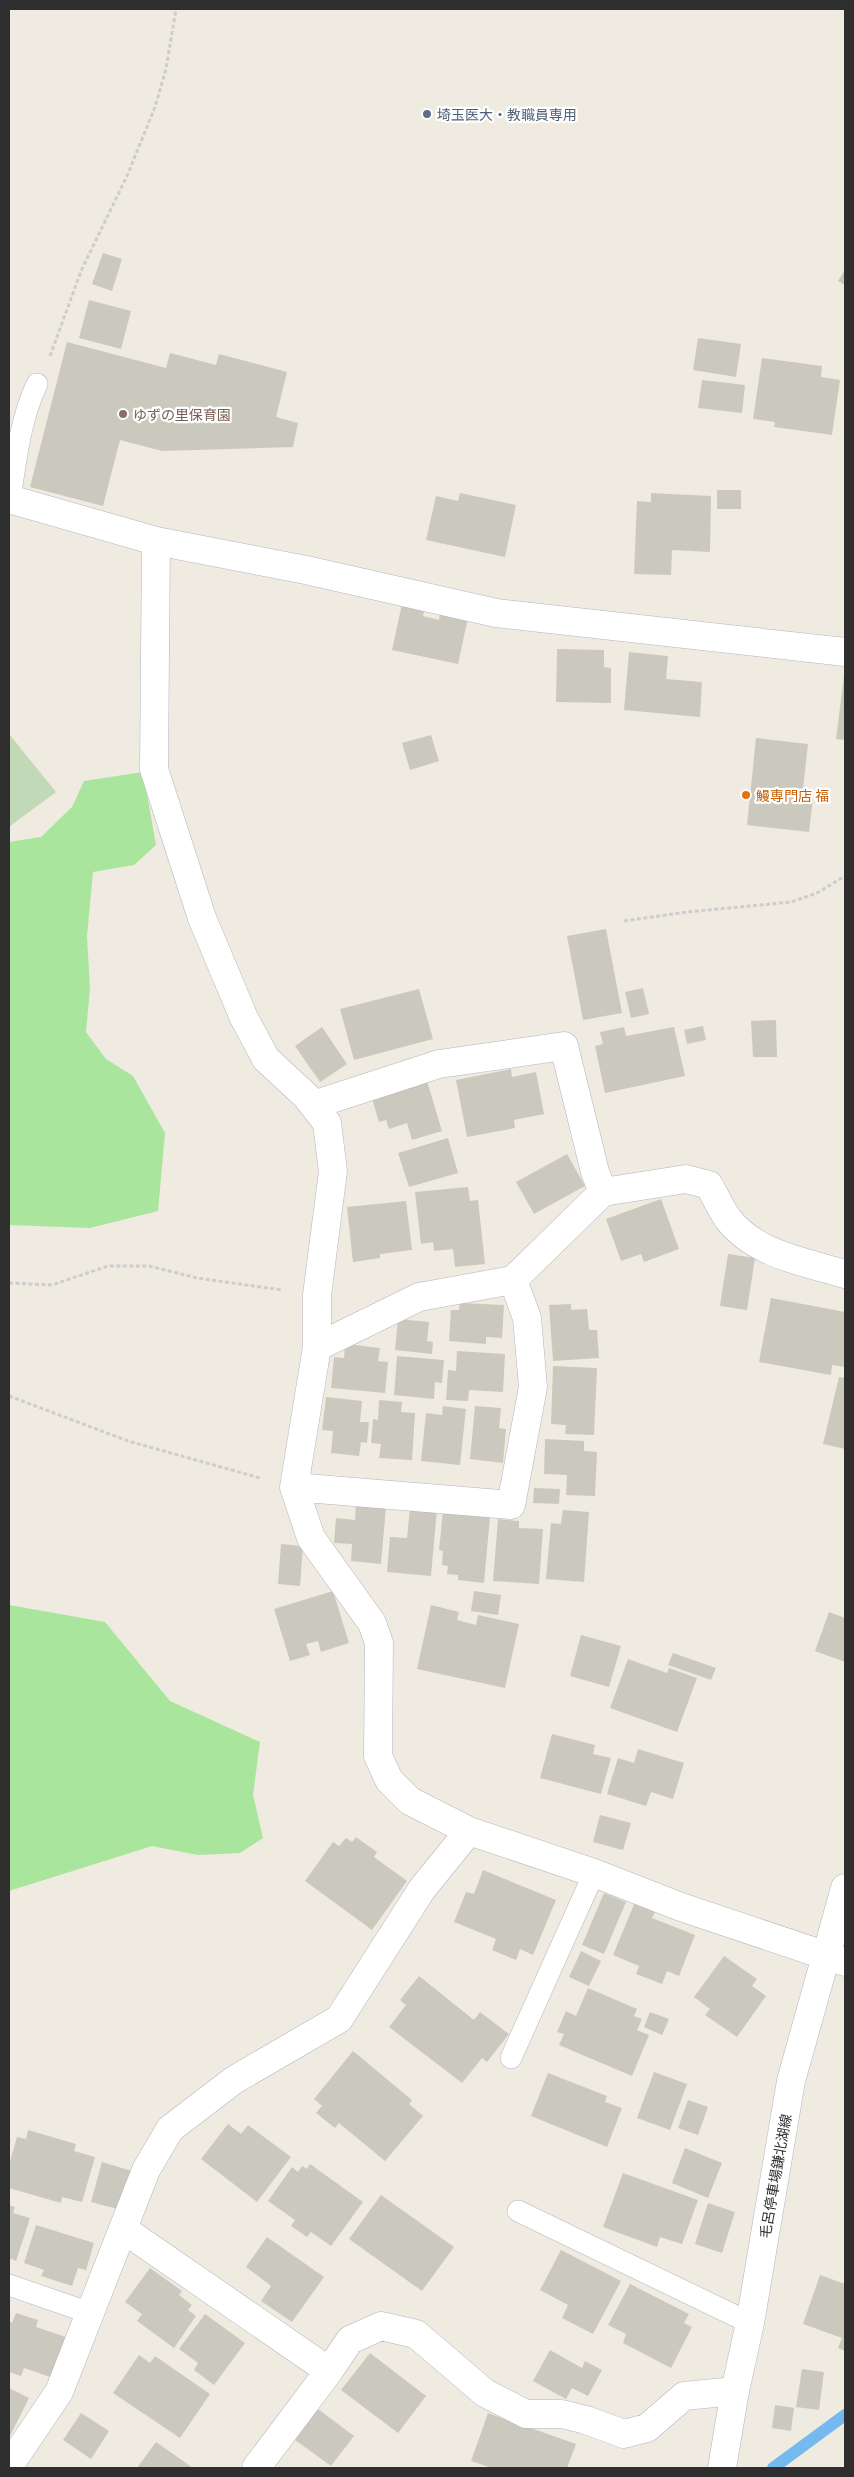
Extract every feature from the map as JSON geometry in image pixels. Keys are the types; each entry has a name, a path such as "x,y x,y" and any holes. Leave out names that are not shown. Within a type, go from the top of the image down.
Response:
{"street":[{"path":"9,499 156,541 306,570 496,613 845,652"},
{"path":"156,541 154,769 202,918 244,1018 266,1059 306,1096 327,1123 333,1171 318,1295 317,1347 294,1487 311,1538 372,1623 379,1643 378,1756 389,1780 410,1801 469,1831 594,1872 681,1907 836,1958"},
{"path":"313,1105 440,1064 564,1046 595,1172 603,1192"},
{"path":"317,1347 418,1297 513,1280 603,1192 686,1180 709,1185 728,1220 754,1242 782,1256 845,1274"},
{"path":"294,1487 511,1505 533,1387 527,1318 513,1280"},
{"path":"9,2466 59,2392 146,2170 170,2129 234,2080 339,2018 422,1889 469,1831"},
{"name":"毛呂停車場鎌北湖線","path":"722,2468 735,2391 750,2323 791,2081 836,1958 845,1888"},
{"path":"123,2229 329,2371"},
{"path":"256,2468 350,2340 381,2326 416,2334 485,2393 526,2414 562,2414 586,2420 624,2434 647,2428 684,2396 735,2391"}],"lane":[{"path":"9,499 20,433 29,400 37,384"},
{"path":"511,2058 594,1872"},
{"path":"518,2211 750,2323"},
{"path":"9,2285 90,2313"}],"path":[{"path":"37,384 51,354 81,271 127,176 155,107 166,69 176,9"},
{"path":"624,921 687,912 791,902 817,893 845,876"},
{"path":"9,1283 52,1284 108,1266 148,1266 197,1278 318,1295"},
{"path":"9,1396 128,1440 294,1487"}],"green space":[{"path":"9,734 56,792 9,827"},
{"path":"143,772 156,845 134,865 93,872 87,936 90,988 86,1032 106,1059 133,1076 165,1133 158,1211 90,1228 9,1225 9,842 41,837 72,807 84,781"},
{"path":"9,1605 105,1622 170,1701 260,1742 253,1795 263,1838 240,1853 198,1855 152,1846 9,1891"}],"building":[{"path":"103,253 122,259 112,291 92,284"},
{"path":"845,270 845,285 838,281"},
{"path":"89,300 131,311 121,349 79,338"},
{"path":"698,338 741,344 736,377 693,370"},
{"path":"67,342 166,368 170,353 216,365 219,354 287,372 276,417 298,423 293,447 162,451 120,440 103,506 30,487"},
{"path":"762,358 822,366 821,377 840,380 832,435 774,427 775,422 753,419"},
{"path":"702,380 745,385 742,413 698,408"},
{"path":"717,490 741,490 741,509 717,509"},
{"path":"460,493 516,505 505,557 426,540 436,496 458,501"},
{"path":"651,493 711,496 710,552 672,550 671,575 634,574 637,501 651,502"},
{"path":"402,604 425,608 423,616 439,620 440,613 468,618 458,664 392,650"},
{"path":"557,649 604,650 604,667 611,668 611,703 556,702"},
{"path":"629,652 668,656 666,679 702,682 700,717 624,710"},
{"path":"845,676 845,740 836,739"},
{"path":"431,735 439,761 410,770 402,743"},
{"path":"756,738 808,744 802,798 813,799 809,832 747,825"},
{"path":"606,929 622,1013 583,1020 567,936"},
{"path":"643,988 649,1014 631,1018 625,992"},
{"path":"419,989 433,1039 354,1060 340,1009"},
{"path":"776,1020 777,1057 753,1057 751,1021"},
{"path":"703,1026 706,1040 687,1044 684,1030"},
{"path":"322,1027 347,1064 320,1082 295,1046"},
{"path":"624,1027 626,1036 674,1027 685,1076 605,1093 595,1046 603,1044 600,1032"},
{"path":"511,1069 512,1077 536,1072 544,1114 514,1120 515,1128 467,1137 456,1080"},
{"path":"427,1081 442,1131 412,1140 407,1123 389,1129 386,1120 379,1122 372,1099"},
{"path":"448,1138 458,1173 409,1187 398,1153"},
{"path":"567,1154 585,1186 534,1214 516,1182"},
{"path":"468,1187 470,1201 478,1200 485,1264 455,1267 453,1249 434,1251 433,1242 421,1244 415,1192"},
{"path":"661,1199 679,1249 644,1262 641,1254 621,1261 606,1219"},
{"path":"406,1201 412,1250 380,1254 380,1258 353,1262 347,1207"},
{"path":"728,1254 755,1258 747,1310 720,1306"},
{"path":"771,1298 845,1312 845,1367 832,1365 831,1375 759,1362"},
{"path":"460,1303 504,1305 502,1338 486,1337 486,1344 449,1341 451,1310 459,1310"},
{"path":"571,1304 571,1310 587,1309 589,1330 597,1330 599,1358 553,1361 549,1305"},
{"path":"398,1319 429,1322 427,1341 433,1342 432,1354 395,1350"},
{"path":"345,1344 380,1348 378,1361 388,1362 385,1393 331,1388 334,1357 344,1358"},
{"path":"457,1351 505,1354 503,1392 469,1390 468,1401 446,1400 448,1370 456,1371"},
{"path":"397,1356 444,1360 442,1383 435,1382 434,1399 394,1395"},
{"path":"553,1366 597,1368 594,1435 565,1434 566,1425 551,1424"},
{"path":"839,1377 845,1378 845,1449 823,1444"},
{"path":"326,1397 362,1401 360,1422 369,1422 367,1443 361,1442 359,1456 331,1453 333,1431 322,1430"},
{"path":"379,1400 402,1402 401,1412 415,1413 412,1460 379,1458 381,1444 371,1443 373,1419 378,1420"},
{"path":"443,1406 466,1409 460,1465 421,1461 426,1413 442,1415"},
{"path":"475,1406 501,1408 499,1428 506,1429 503,1463 470,1459"},
{"path":"545,1439 584,1441 584,1451 597,1452 595,1496 566,1495 567,1475 544,1474"},
{"path":"534,1488 560,1489 559,1504 533,1503"},
{"path":"356,1504 386,1507 381,1564 351,1561 352,1544 334,1543 336,1518 355,1520"},
{"path":"410,1508 437,1509 431,1576 387,1572 390,1537 407,1538"},
{"path":"563,1510 589,1512 584,1582 546,1579 551,1523 561,1524"},
{"path":"443,1511 490,1517 484,1583 458,1580 458,1575 447,1574 448,1566 442,1565 443,1551 439,1550"},
{"path":"498,1519 519,1521 519,1528 543,1529 539,1584 493,1581"},
{"path":"281,1544 303,1546 300,1586 278,1584"},
{"path":"333,1591 349,1643 321,1652 318,1641 306,1644 310,1655 290,1661 274,1609"},
{"path":"474,1591 501,1595 498,1615 471,1611"},
{"path":"431,1605 459,1612 457,1620 476,1625 478,1615 519,1624 505,1688 417,1669"},
{"path":"829,1612 845,1618 845,1662 815,1651"},
{"path":"581,1635 621,1646 609,1687 570,1676"},
{"path":"673,1653 716,1668 711,1680 668,1665"},
{"path":"628,1659 667,1673 669,1668 697,1678 677,1732 610,1708"},
{"path":"552,1734 595,1745 593,1754 611,1758 601,1794 540,1778"},
{"path":"638,1749 684,1763 673,1799 651,1792 646,1806 607,1794 618,1758 634,1763"},
{"path":"600,1815 631,1823 623,1850 593,1842"},
{"path":"356,1837 377,1852 374,1857 407,1881 372,1930 305,1881 333,1842 339,1846 346,1838 352,1842"},
{"path":"483,1870 556,1900 533,1955 520,1949 516,1960 492,1950 496,1939 454,1922 466,1892 474,1894"},
{"path":"604,1893 626,1902 604,1954 582,1945"},
{"path":"635,1902 656,1910 652,1918 695,1935 679,1976 667,1971 662,1984 636,1974 639,1966 613,1955"},
{"path":"581,1951 601,1961 589,1986 569,1977"},
{"path":"724,1956 757,1979 752,1986 766,1996 737,2037 705,2015 710,2009 694,1997"},
{"path":"419,1976 474,2020 480,2012 509,2034 487,2062 482,2058 462,2083 389,2027 406,2005 400,2000"},
{"path":"588,1988 637,2009 634,2016 642,2019 637,2030 649,2035 632,2076 559,2045 564,2034 557,2032 566,2011 576,2016"},
{"path":"650,2012 669,2019 662,2035 644,2027"},
{"path":"353,2051 412,2100 409,2104 423,2116 385,2161 339,2123 335,2128 316,2113 322,2106 314,2099"},
{"path":"654,2072 687,2084 670,2130 637,2118"},
{"path":"548,2073 607,2096 605,2102 622,2108 607,2147 531,2116"},
{"path":"688,2100 708,2107 698,2135 678,2128"},
{"path":"228,2124 241,2134 248,2125 291,2157 257,2202 201,2159"},
{"path":"28,2130 76,2144 74,2151 95,2157 82,2202 62,2197 61,2203 9,2188 9,2165 17,2137 26,2139"},
{"path":"685,2148 722,2163 708,2198 672,2183"},
{"path":"102,2162 132,2171 121,2210 91,2202"},
{"path":"310,2164 363,2202 331,2246 311,2232 307,2237 291,2226 295,2220 268,2201 292,2167 298,2172 302,2166 307,2169"},
{"path":"623,2173 698,2200 682,2244 660,2237 657,2247 603,2227"},
{"path":"381,2195 454,2247 422,2291 349,2239"},
{"path":"708,2203 735,2212 722,2253 695,2244"},
{"path":"9,2205 15,2207 13,2213 30,2218 16,2261 9,2258"},
{"path":"36,2225 94,2243 86,2270 78,2268 72,2286 41,2276 44,2270 24,2263"},
{"path":"267,2237 324,2277 292,2322 261,2301 271,2286 246,2267"},
{"path":"561,2250 621,2281 593,2334 562,2318 568,2305 540,2290"},
{"path":"150,2268 182,2291 179,2295 192,2305 188,2310 196,2316 174,2348 137,2321 142,2314 125,2302"},
{"path":"820,2275 845,2284 845,2351 838,2348 842,2338 803,2324"},
{"path":"630,2284 689,2314 684,2323 692,2327 671,2368 623,2343 626,2334 608,2325"},
{"path":"16,2313 38,2320 36,2327 66,2337 53,2378 24,2368 21,2376 9,2372 9,2321 12,2323"},
{"path":"205,2314 245,2343 214,2385 194,2370 198,2363 179,2349"},
{"path":"550,2350 582,2368 585,2361 602,2370 588,2396 572,2388 566,2399 533,2381"},
{"path":"370,2353 426,2396 398,2433 341,2390"},
{"path":"139,2355 150,2363 155,2356 210,2394 180,2438 113,2393"},
{"path":"802,2369 824,2372 819,2410 796,2407"},
{"path":"9,2388 29,2398 9,2438"},
{"path":"775,2405 794,2408 791,2431 772,2428"},
{"path":"318,2409 354,2436 331,2466 295,2440"},
{"path":"81,2413 109,2431 91,2459 63,2440"},
{"path":"488,2413 576,2444 567,2468 492,2468 471,2461"},
{"path":"156,2442 193,2468 137,2468"}],"waterway":[{"path":"773,2468 845,2415"}],"place":[{"name":"埼玉医大・教職員専用","path":"427,114"},
{"name":"ゆずの里保育園","path":"123,414"},
{"name":"鰻専門店 福","path":"746,795"}]}
